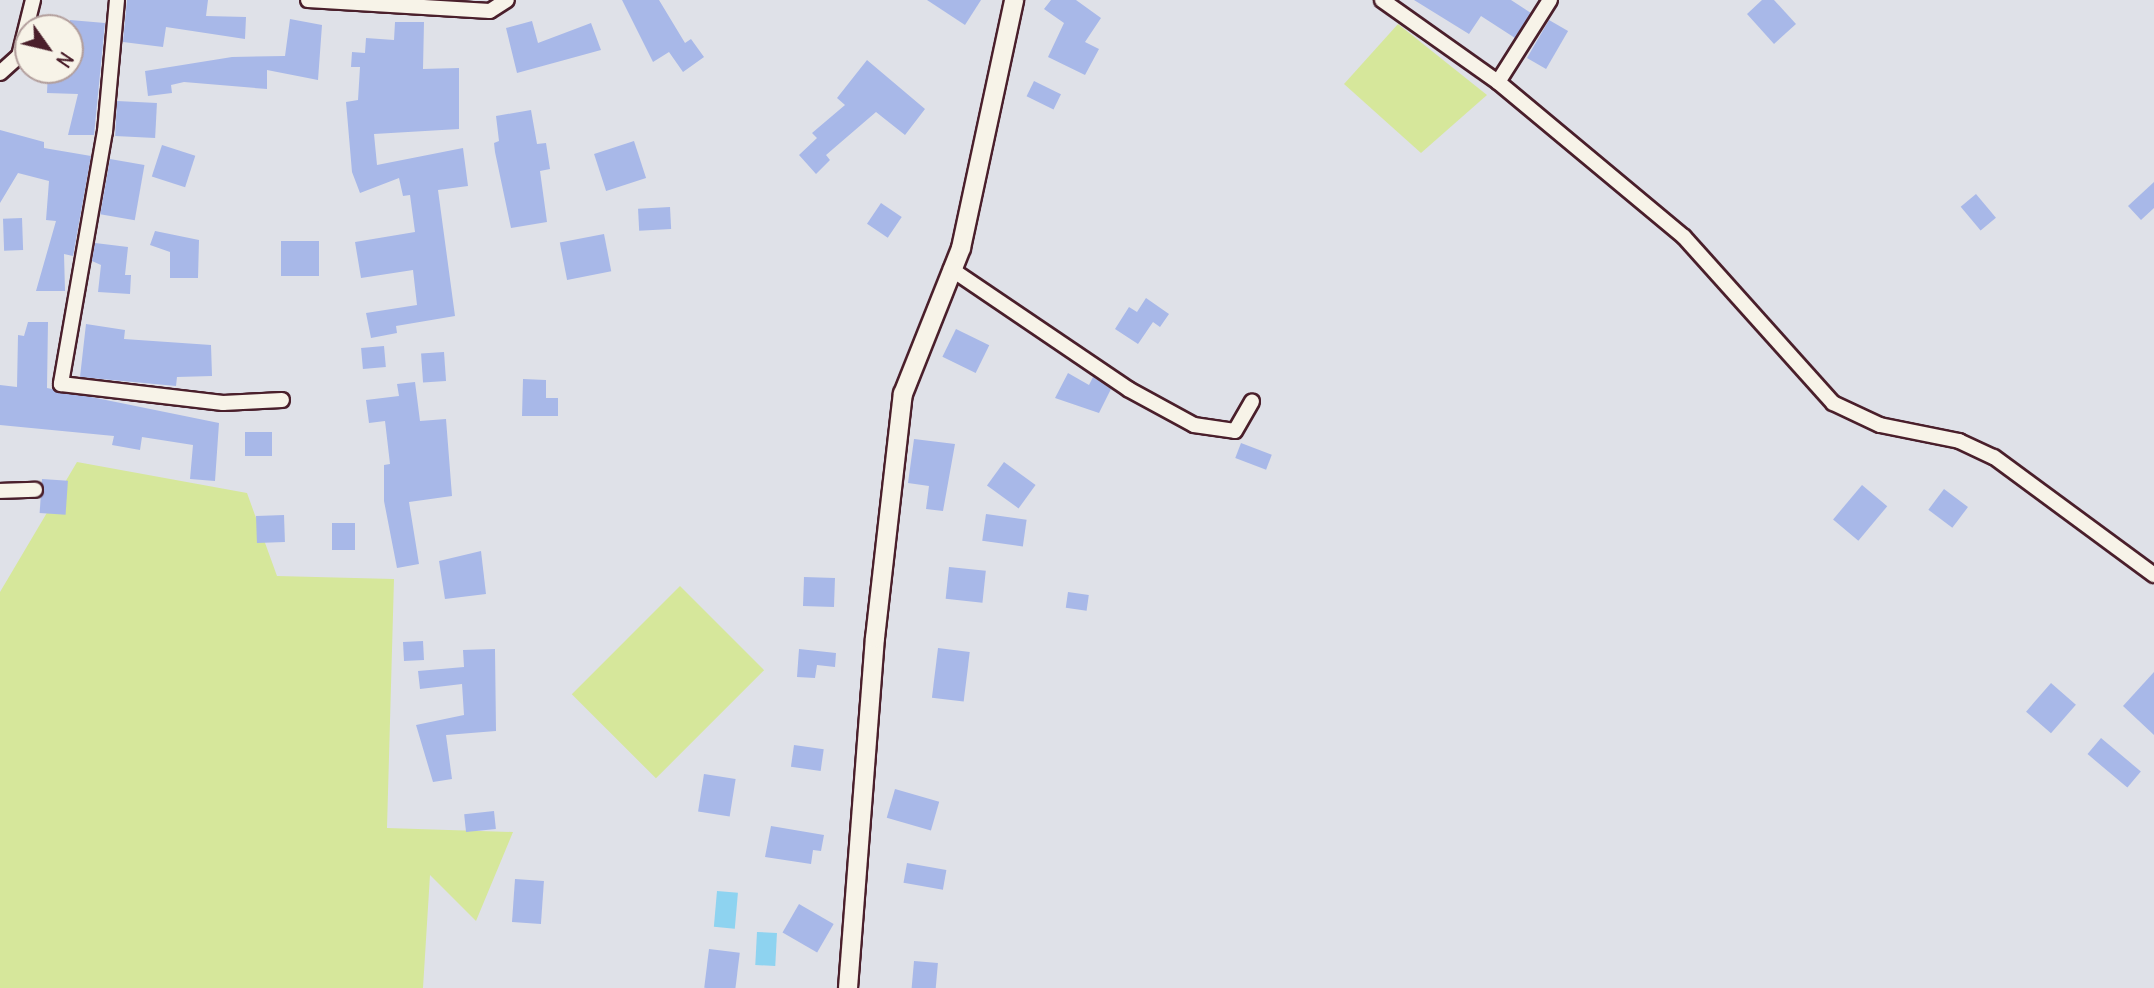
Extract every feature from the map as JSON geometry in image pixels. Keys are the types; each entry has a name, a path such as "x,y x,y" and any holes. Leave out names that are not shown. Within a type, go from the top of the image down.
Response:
{"street":[{"path":"0,73 19,56 33,0"},
{"path":"117,0 105,131 61,384 223,403 282,400"},
{"path":"308,0 490,11 507,0"},
{"path":"848,988 875,638 903,394 961,248 1014,0"},
{"path":"1382,0 1498,82 1684,237 1833,403 1880,425 1959,441 1994,457 2154,575"},
{"path":"1498,82 1549,0"},
{"path":"951,269 1128,389 1194,425 1235,431 1252,401"},
{"path":"0,491 35,489"}],"green space":[{"path":"1398,24 1487,95 1421,153 1344,84"},
{"path":"77,462 247,493 277,576 394,579 387,828 513,832 476,921 430,875 423,988 0,988 0,592"},
{"path":"680,586 764,670 656,778 572,694"}],"water":[{"path":"717,891 738,893 735,929 714,927"},
{"path":"757,932 777,933 775,966 755,965"}],"building":[{"path":"127,0 208,0 206,16 246,17 245,39 166,27 163,47 123,42"},
{"path":"622,0 659,0 685,43 691,39 704,57 683,72 669,52 653,62"},
{"path":"927,0 981,0 965,25"},
{"path":"1051,0 1076,0 1101,18 1085,42 1099,49 1085,75 1048,57 1064,23 1044,9"},
{"path":"1414,0 1511,0 1531,13 1515,38 1481,16 1469,34"},
{"path":"1762,0 1774,0 1796,24 1774,44 1747,14"},
{"path":"290,19 322,25 318,80 267,70 267,89 184,82 171,85 172,93 148,96 145,71 232,57 285,56"},
{"path":"1549,20 1568,31 1546,69 1527,58"},
{"path":"84,21 105,23 94,135 68,135 78,94 47,93 47,84 84,84"},
{"path":"532,21 538,43 591,23 601,50 517,73 506,28"},
{"path":"395,22 424,22 423,69 459,68 459,129 374,134 377,165 463,148 468,186 438,190 455,316 396,326 397,333 371,338 366,313 417,305 413,270 361,278 355,242 415,232 410,195 403,196 399,178 360,193 352,172 346,102 358,100 360,67 351,67 352,52 365,53 366,38 394,40"},
{"path":"867,60 925,109 905,135 876,112 826,155 830,160 816,174 799,155 817,138 812,133 845,105 837,98"},
{"path":"1034,81 1061,94 1054,109 1027,96"},
{"path":"117,101 157,103 155,138 115,136"},
{"path":"531,110 537,144 546,143 550,169 540,171 547,222 511,228 495,152 494,143 499,141 496,116"},
{"path":"0,130 44,142 44,148 91,156 73,256 64,254 65,291 36,291 56,221 46,220 49,181 18,173 0,203"},
{"path":"634,141 646,178 606,191 594,154"},
{"path":"162,145 195,156 185,187 152,176"},
{"path":"110,159 144,165 135,220 100,214"},
{"path":"2154,182 2154,208 2141,220 2128,206"},
{"path":"1976,194 1996,218 1981,231 1961,207"},
{"path":"881,203 902,217 888,238 867,224"},
{"path":"670,207 671,229 639,231 638,209"},
{"path":"22,218 23,250 4,251 3,219"},
{"path":"155,231 199,240 198,278 170,278 170,252 150,245"},
{"path":"604,234 611,271 567,280 560,243"},
{"path":"281,241 319,241 319,276 281,276"},
{"path":"95,243 128,247 125,275 131,275 130,294 98,292 101,265 92,261"},
{"path":"1146,298 1169,314 1160,327 1153,322 1138,344 1115,329 1129,307 1137,312"},
{"path":"28,322 48,322 47,388 219,423 215,481 190,479 193,445 142,437 140,450 112,445 114,436 0,425 0,385 17,387 18,335 24,336"},
{"path":"86,324 125,330 124,339 211,345 212,376 177,377 176,386 80,377"},
{"path":"956,329 989,345 976,373 942,357"},
{"path":"384,346 386,367 363,369 361,348"},
{"path":"444,352 446,381 423,383 421,354"},
{"path":"1068,373 1089,385 1093,377 1111,389 1099,413 1055,398"},
{"path":"523,379 546,380 546,398 558,398 558,416 522,416"},
{"path":"415,382 420,421 446,419 452,496 409,502 419,564 397,568 384,501 384,465 390,464 385,421 369,423 366,400 399,396 397,384"},
{"path":"245,432 272,432 272,456 245,456"},
{"path":"914,439 955,444 943,511 926,509 929,486 908,483"},
{"path":"1241,443 1272,455 1266,470 1235,458"},
{"path":"1004,462 1036,485 1019,508 987,485"},
{"path":"42,479 68,481 66,515 40,513"},
{"path":"1862,485 1887,506 1858,541 1833,519"},
{"path":"1944,489 1968,507 1952,528 1928,510"},
{"path":"986,514 1027,520 1023,546 982,541"},
{"path":"284,515 285,542 257,543 256,516"},
{"path":"332,523 355,523 355,550 332,550"},
{"path":"481,551 486,594 445,599 439,561"},
{"path":"949,567 986,571 982,603 946,599"},
{"path":"804,577 835,578 834,607 803,606"},
{"path":"1068,592 1089,595 1087,611 1066,608"},
{"path":"423,641 424,660 404,661 403,642"},
{"path":"938,648 970,652 964,702 932,698"},
{"path":"495,649 496,731 446,735 452,779 433,782 416,725 464,715 462,684 420,689 418,671 464,667 463,650"},
{"path":"799,649 836,653 835,667 817,665 815,678 797,677"},
{"path":"2154,672 2154,735 2123,706"},
{"path":"2051,683 2076,705 2051,733 2026,712"},
{"path":"2101,738 2141,771 2127,788 2088,754"},
{"path":"794,745 824,749 821,771 791,767"},
{"path":"704,774 736,779 730,817 698,812"},
{"path":"895,789 939,802 931,831 887,818"},
{"path":"494,811 496,829 466,832 464,814"},
{"path":"771,826 824,835 821,851 813,850 811,864 765,857"},
{"path":"907,863 946,870 943,890 904,883"},
{"path":"515,879 544,881 541,924 512,922"},
{"path":"799,904 834,924 817,953 782,933"},
{"path":"709,949 740,953 735,988 704,988"},
{"path":"914,961 938,963 936,988 912,988"}]}
